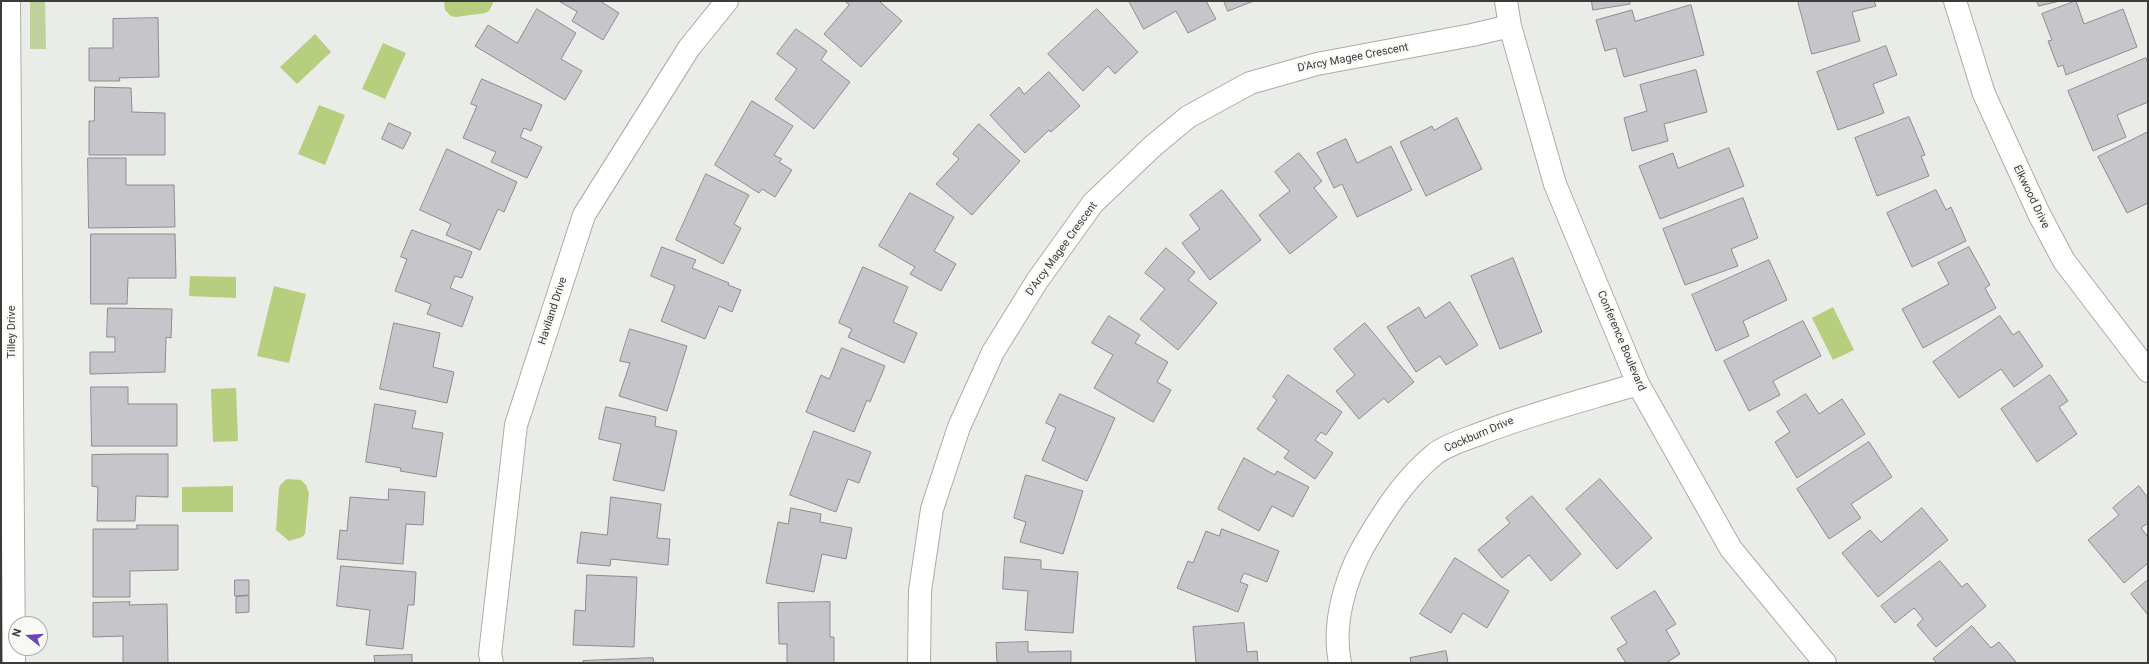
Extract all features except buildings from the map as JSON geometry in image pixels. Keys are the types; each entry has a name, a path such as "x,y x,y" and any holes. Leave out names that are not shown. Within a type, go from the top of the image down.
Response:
{"street":[{"name":"Tilley Drive","path":"9,1 14,663"},
{"name":"Haviland Drive","path":"492,663 490,654 516,425 584,215 689,48 727,1"},
{"name":"Conference Boulevard","path":"1506,1 1510,26 1555,184 1638,384 1732,549 1825,663"},
{"name":"Elkwood Drive","path":"1955,1 1984,94 2039,214 2064,261 2148,371"},
{"name":"D'Arcy Magee Crescent","path":"919,663 920,592 932,509 959,427 993,352 1037,281 1093,203 1153,146 1188,117 1250,82 1317,64 1472,35 1510,26"},
{"name":"Cockburn Drive","path":"1340,663 1337,648 1343,599 1354,563 1379,520 1415,471 1437,453 1524,416 1552,410 1638,384"}],"shaded area":[{"path":"30,1 45,1 46,49 30,49"},
{"path":"444,1 494,1 489,11 485,13 456,17 451,16 445,10"},
{"path":"315,34 331,52 297,84 280,67"},
{"path":"383,43 406,53 385,99 362,89"},
{"path":"319,105 345,115 325,165 298,154"},
{"path":"190,276 236,277 236,298 189,296"},
{"path":"274,286 306,294 289,363 257,356"},
{"path":"1833,307 1854,350 1833,360 1812,318"},
{"path":"236,388 238,441 213,442 211,389"},
{"path":"287,479 301,480 306,485 309,493 305,534 302,537 289,541 276,530 279,488"},
{"path":"233,486 233,512 182,512 182,487"}]}
